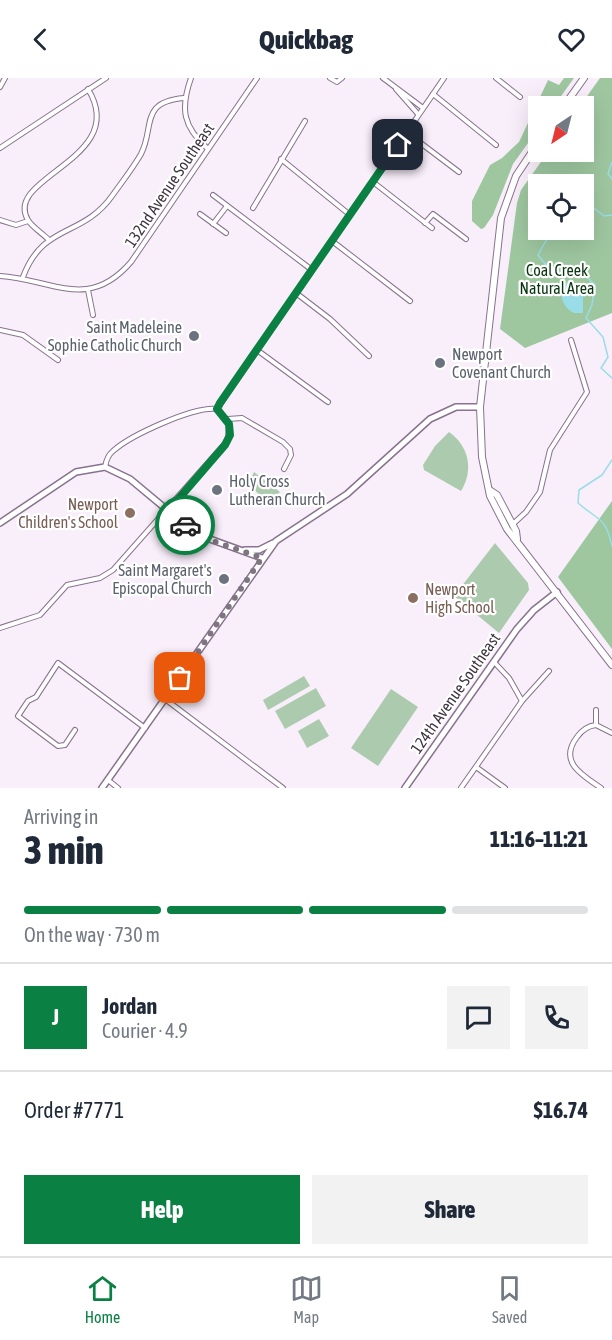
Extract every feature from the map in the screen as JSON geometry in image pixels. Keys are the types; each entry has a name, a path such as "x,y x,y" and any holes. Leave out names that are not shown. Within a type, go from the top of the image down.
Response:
{"main road":[{"path":"571,96 584,78"},
{"path":"528,158 516,176 501,218 480,407 482,457 491,491 505,520 512,525 517,539 612,666"},
{"path":"238,550 257,551 347,494 430,419 456,407 480,407"},
{"path":"0,523 76,472 105,468 122,473 196,534 262,558"},
{"path":"491,491 490,496 501,519 511,536 517,539"},
{"path":"102,788 276,541"},
{"name":"124th Avenue Southeast","path":"405,788 530,614 557,592"}],"street":[{"path":"0,87 5,78"},
{"path":"0,148 106,78"},
{"path":"191,78 184,98 190,127 208,149"},
{"name":"132nd Avenue Southeast","path":"88,290 109,282 126,268 257,78"},
{"path":"330,78 337,82 342,78"},
{"path":"383,78 423,108"},
{"path":"217,409 444,78"},
{"path":"496,78 520,97"},
{"path":"396,88 418,115"},
{"path":"48,239 28,221 24,206 29,192 71,162 90,138 96,112 95,102 88,89"},
{"path":"432,94 496,145"},
{"path":"22,277 31,258 48,239 81,224 102,207 141,153 152,114 165,102 184,98"},
{"path":"253,208 305,121"},
{"path":"406,132 459,172"},
{"path":"281,159 350,214"},
{"path":"373,182 432,228"},
{"path":"213,195 312,270"},
{"path":"213,224 227,206"},
{"path":"200,214 226,233"},
{"path":"425,223 433,214 466,239"},
{"path":"0,220 16,225 28,221"},
{"path":"332,241 410,301"},
{"path":"0,276 22,277 65,291 88,290 93,315"},
{"path":"296,293 330,319 369,356"},
{"path":"0,330 23,335 57,360"},
{"path":"512,525 526,512 540,492 550,450 587,392 571,340"},
{"path":"257,350 328,402"},
{"path":"0,628 40,615 67,585 107,575 168,511 228,440 230,429 228,419 217,409 194,411 127,441 109,455 105,468"},
{"path":"228,419 235,416 242,418 287,446 291,455 284,469"},
{"path":"494,662 509,678 522,701"},
{"path":"75,730 65,745 58,746 18,716 28,701 36,697 58,663 145,728"},
{"path":"461,788 522,701 549,671"},
{"path":"165,699 283,788"},
{"path":"596,710 596,725"},
{"path":"601,788 573,767 569,756 572,743 585,728 596,725 612,733"},
{"path":"476,767 505,788"},
{"path":"108,780 118,788"}],"green space":[{"path":"564,78 574,78 561,96 541,96 548,80 559,85"},
{"name":"Coal Creek Natural Area","path":"600,78 612,78 612,313 525,348 500,329 517,203 521,190 528,180 528,240 594,240 594,174 532,174 541,162 594,162 594,96 587,96"},
{"path":"528,123 528,143 513,164 493,215 481,229 472,221 472,201 490,165 502,158 519,142"},
{"path":"449,432 461,444 467,459 467,475 461,491 424,470 423,465 435,446"},
{"path":"254,472 280,492 268,502 248,485"},
{"path":"612,501 612,649 558,577"},
{"path":"495,543 528,583 529,590 499,633 454,596"},
{"path":"304,676 310,686 268,710 263,700"},
{"path":"316,688 326,706 285,729 275,711"},
{"path":"391,689 418,707 378,766 351,748"},
{"path":"319,719 329,736 307,748 298,731"}],"water":[{"path":"566,283 577,286 583,291 583,313 574,313 564,304 562,292"}],"waterway":[{"path":"612,162 608,174 612,179"},
{"path":"594,208 604,216 612,215"},
{"path":"546,240 538,255 548,266 558,272 584,274 595,285 592,305 586,318 603,337 608,357 601,368 612,378"},
{"path":"612,460 602,475 579,490 578,503 604,524 612,546"}],"way so far":[{"path":"180,678 262,558 201,537 185,525"}],"place":[{"name":"Saint Madeleine Sophie Catholic Church","path":"194,336"},
{"name":"Newport Covenant Church","path":"440,363"},
{"name":"Holy Cross Lutheran Church","path":"217,490"},
{"name":"Newport Children's School","path":"130,513"},
{"name":"Saint Margaret's Episcopal Church","path":"224,579"},
{"name":"Newport High School","path":"413,598"}],"route":[{"path":"185,525 168,511 228,440 230,435 228,419 217,409 220,403 398,145"}]}
